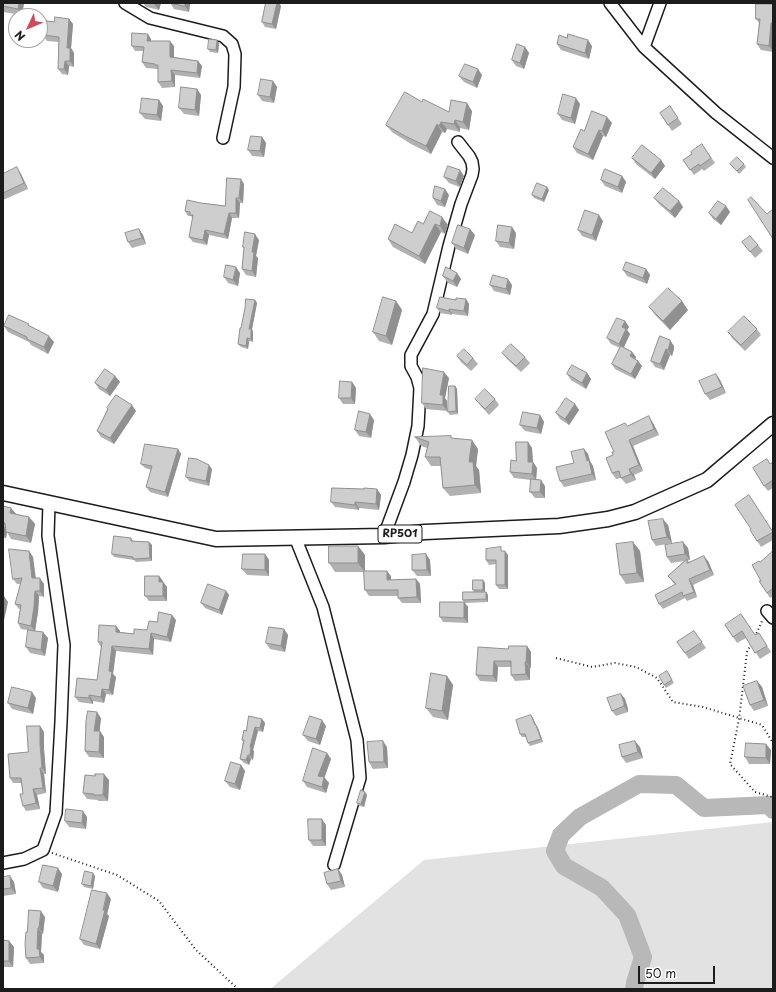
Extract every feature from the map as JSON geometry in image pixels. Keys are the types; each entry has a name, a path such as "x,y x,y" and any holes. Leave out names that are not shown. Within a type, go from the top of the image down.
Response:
{"main road":[{"name":"RP501","path":"3,493 216,539 384,536 425,532 559,526 608,519 635,512 707,480 773,424"}],"street":[{"path":"125,3 150,18 223,36 232,44 235,54 234,87 223,138"},
{"path":"610,3 644,47 716,113 773,158"},
{"path":"644,47 660,3"},
{"path":"384,536 404,482 412,455 418,426 420,388 417,377 411,366 411,355 433,314 449,246 461,204 472,175 472,162 458,142"},
{"path":"3,863 24,859 43,850 56,813 64,645 48,536 49,503"},
{"path":"295,537 323,607 357,740 360,778 334,865"}],"path":[{"path":"770,614 748,652 739,719 730,764 755,792 772,798 773,795"},
{"path":"556,658 592,667 615,663 636,667 657,678 673,702 703,707 762,725 773,743"},
{"path":"43,850 117,875 159,902 196,950 238,989"}],"shaded area":[{"path":"773,822 773,989 270,989 424,860"}],"building":[{"path":"3,3 19,3 18,8 3,6"},
{"path":"170,3 185,3 185,6"},
{"path":"266,3 277,3 272,24 262,22"},
{"path":"756,4 773,4 773,23 771,23 769,46 757,44 760,19 756,19"},
{"path":"55,17 69,19 67,48 70,48 70,61 65,61 64,69 58,69 59,37 48,36 48,21 54,22"},
{"path":"132,33 148,34 147,41 170,41 170,57 198,61 197,73 171,70 172,81 158,82 158,65 142,62 144,47 132,46"},
{"path":"568,34 588,40 585,53 557,44 559,35 567,38"},
{"path":"209,39 217,40 216,50 208,49"},
{"path":"517,44 525,47 520,63 512,60"},
{"path":"465,64 478,69 473,82 459,76"},
{"path":"261,79 273,81 270,97 258,95"},
{"path":"181,87 197,89 195,110 179,108"},
{"path":"405,92 422,102 423,99 449,112 451,100 467,103 463,122 455,120 454,124 441,122 439,126 437,124 426,146 405,136 386,125"},
{"path":"563,94 576,98 571,118 558,114"},
{"path":"142,98 159,100 157,115 140,113"},
{"path":"670,106 678,118 668,125 660,113"},
{"path":"592,111 607,117 602,131 599,130 588,154 573,147 581,129 584,131"},
{"path":"251,136 262,137 260,151 248,150"},
{"path":"702,144 711,158 700,166 699,164 690,170 683,160 692,154 691,152"},
{"path":"642,145 661,160 651,173 632,158"},
{"path":"737,157 744,164 737,171 730,164"},
{"path":"448,166 460,170 456,181 444,177"},
{"path":"17,167 24,183 3,193 3,174"},
{"path":"605,169 622,176 618,187 601,180"},
{"path":"227,178 241,179 239,198 236,198 236,213 229,213 224,234 205,230 203,240 189,237 193,215 190,215 190,212 185,211 187,200 225,206"},
{"path":"537,183 547,187 542,199 532,195"},
{"path":"435,186 445,189 441,201 433,198"},
{"path":"663,188 679,201 670,211 654,198"},
{"path":"751,197 767,214 773,209 773,239 748,200"},
{"path":"718,201 726,206 716,219 709,213"},
{"path":"585,210 599,215 592,235 578,230"},
{"path":"430,211 442,217 440,226 435,224 419,256 388,239 395,224 412,233 418,221 423,224"},
{"path":"458,225 470,229 464,248 452,243"},
{"path":"498,225 512,227 509,243 496,241"},
{"path":"139,229 142,238 128,242 125,233"},
{"path":"245,232 255,234 252,252 254,252 252,271 242,269"},
{"path":"750,236 758,245 750,252 742,242"},
{"path":"626,262 646,269 643,278 623,270"},
{"path":"226,265 236,267 233,280 224,277"},
{"path":"446,267 457,273 453,281 443,276"},
{"path":"493,275 508,279 506,289 490,285"},
{"path":"668,288 682,301 663,321 649,307"},
{"path":"383,297 396,301 386,336 373,332"},
{"path":"440,297 456,300 456,298 466,299 464,311 449,309 449,311 437,308"},
{"path":"246,299 255,300 249,329 251,329 251,339 247,338 246,346 238,344"},
{"path":"9,315 29,324 28,325 49,336 44,347 4,326"},
{"path":"744,316 757,329 741,345 728,332"},
{"path":"617,318 625,321 622,327 626,329 619,344 607,338"},
{"path":"660,336 670,340 670,343 668,350 666,349 660,364 651,361"},
{"path":"511,344 525,357 516,366 502,353"},
{"path":"621,346 632,352 630,356 638,361 631,374 612,364"},
{"path":"464,349 473,358 467,365 457,356"},
{"path":"572,365 587,373 582,383 567,374"},
{"path":"423,368 444,372 440,395 443,395 443,405 422,403"},
{"path":"105,369 115,376 106,390 95,383"},
{"path":"716,374 722,387 705,394 699,381"},
{"path":"340,381 352,382 351,398 339,398"},
{"path":"449,386 455,386 456,411 448,412"},
{"path":"485,389 495,399 485,409 475,399"},
{"path":"116,395 132,405 110,438 97,431 108,409 107,408"},
{"path":"566,398 575,404 565,419 556,413"},
{"path":"359,411 370,414 366,432 355,430"},
{"path":"523,412 540,415 537,428 520,425"},
{"path":"649,416 654,429 629,440 639,465 629,469 631,474 621,478 619,471 612,473 606,458 613,455 612,452 614,452 605,432 625,423 627,426"},
{"path":"451,436 451,438 472,440 469,462 473,462 475,485 443,488 440,457 425,457 429,442 415,437"},
{"path":"516,442 528,442 528,462 533,462 532,474 510,472 511,460 516,461"},
{"path":"145,444 178,449 165,492 146,487 152,466 141,464"},
{"path":"584,449 587,461 589,460 592,474 560,481 556,467 574,463 571,452"},
{"path":"189,458 197,459 209,465 206,481 186,477"},
{"path":"767,459 770,464 773,462 773,480 764,486 753,468"},
{"path":"531,479 541,480 540,492 530,492"},
{"path":"332,488 377,489 376,504 355,502 355,505 331,502"},
{"path":"749,495 773,532 757,541 735,505"},
{"path":"3,506 11,508 10,513 29,517 26,536 6,532 5,523 3,523"},
{"path":"663,519 667,537 652,540 648,521"},
{"path":"114,536 131,538 131,541 149,542 150,558 133,559 133,557 112,554"},
{"path":"633,542 637,573 620,575 616,544"},
{"path":"683,542 685,554 667,557 665,545"},
{"path":"329,546 358,546 358,563 329,563"},
{"path":"501,547 501,551 505,551 505,585 496,585 496,560 486,560 486,549"},
{"path":"9,549 29,551 32,578 40,578 40,591 35,591 31,626 18,623 21,605 15,604 22,578 13,579"},
{"path":"773,551 773,588 767,593 759,581 761,581 752,565 759,561 760,562"},
{"path":"243,554 265,554 265,570 242,569"},
{"path":"426,554 427,570 412,570 412,555"},
{"path":"704,556 710,570 689,579 694,592 683,596 682,592 659,604 655,595 676,584 668,576 687,559 687,563"},
{"path":"364,571 387,571 387,580 416,579 417,597 398,598 398,590 365,590"},
{"path":"145,576 159,576 159,582 163,582 163,596 145,596"},
{"path":"473,580 483,580 483,590 473,590"},
{"path":"208,584 226,591 219,610 201,603"},
{"path":"463,592 486,592 486,599 463,600"},
{"path":"440,602 464,602 464,618 440,617"},
{"path":"159,612 172,615 167,637 151,633 149,649 112,646 109,671 112,672 109,690 102,689 101,697 89,695 89,698 75,697 77,678 97,680 102,642 98,642 99,625 116,626 116,632 134,634 134,629 147,630 149,621 157,622"},
{"path":"741,614 755,635 759,633 767,646 755,653 742,631 733,637 725,625"},
{"path":"269,627 284,629 281,646 266,643"},
{"path":"28,630 43,632 41,650 26,647"},
{"path":"694,631 702,642 685,653 677,642"},
{"path":"509,646 527,646 525,662 526,674 511,675 511,661 494,661 493,676 476,675 478,647 508,649"},
{"path":"667,671 672,680 664,685 659,676"},
{"path":"431,673 447,676 442,711 426,708"},
{"path":"757,681 764,700 750,705 743,686"},
{"path":"12,687 32,692 28,708 8,703"},
{"path":"621,694 624,706 612,711 607,698"},
{"path":"88,711 97,712 94,731 100,731 99,752 85,751 86,721"},
{"path":"531,715 541,739 528,743 525,734 520,734 516,720"},
{"path":"249,716 262,719 260,728 255,727 250,747 250,755 248,755 246,760 240,759 244,740 242,740 244,730 246,731"},
{"path":"310,716 322,720 316,739 303,735"},
{"path":"27,726 40,726 42,768 40,768 43,788 33,789 36,803 23,806 20,794 23,794 21,778 10,778 8,754 28,752"},
{"path":"383,741 384,762 369,762 367,742"},
{"path":"635,741 638,752 622,757 619,745"},
{"path":"746,743 766,744 766,758 745,757"},
{"path":"313,748 327,753 318,776 324,777 322,787 303,781"},
{"path":"231,762 241,765 235,784 225,781"},
{"path":"95,774 104,774 103,795 83,793 85,775 95,776"},
{"path":"361,790 365,792 361,804 357,803"},
{"path":"66,809 83,811 82,823 65,821"},
{"path":"308,819 322,819 322,840 309,840"},
{"path":"43,865 58,868 53,886 39,882"},
{"path":"338,869 341,881 327,884 324,873"},
{"path":"85,871 93,873 91,886 82,884"},
{"path":"10,876 11,888 3,889 3,877"},
{"path":"92,890 107,893 103,910 105,910 96,944 80,939"},
{"path":"29,910 41,911 38,928 37,949 39,949 40,957 26,958 25,944"},
{"path":"3,940 9,941 9,961 3,961"}],"waterway":[{"path":"634,989 643,957 627,915 602,888 564,866 555,851 561,835 580,817 639,784 676,785 704,808 769,805 773,810"}]}
